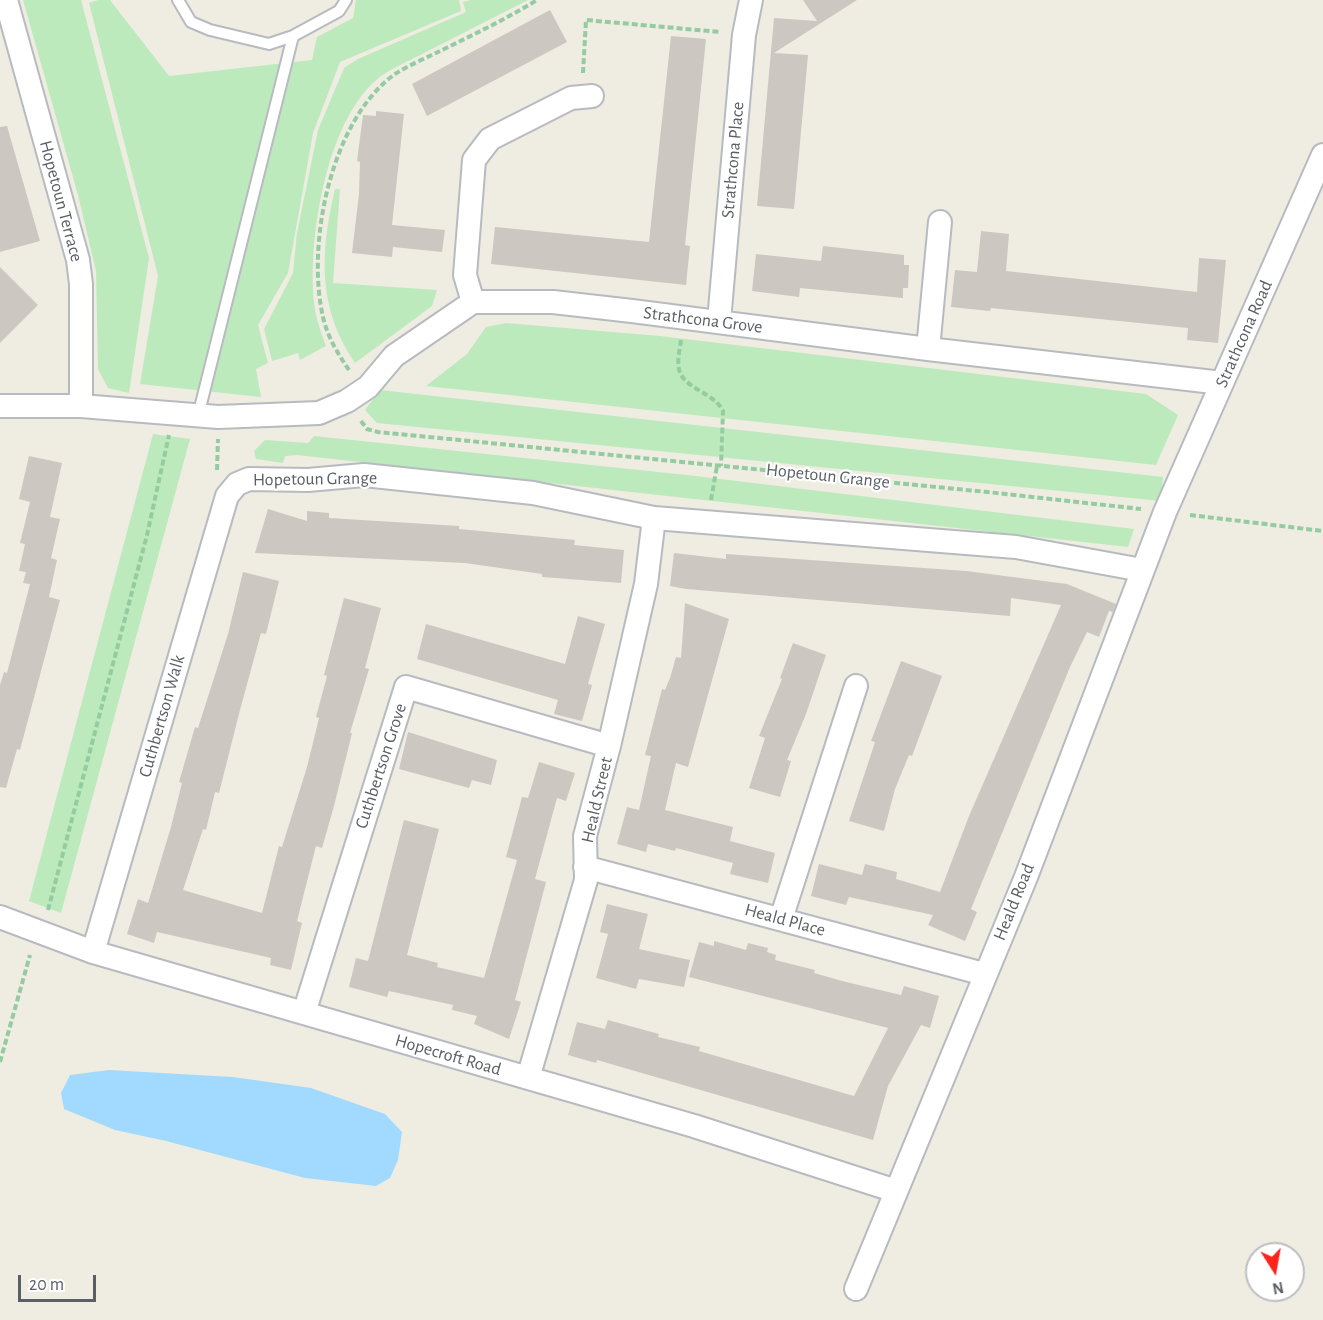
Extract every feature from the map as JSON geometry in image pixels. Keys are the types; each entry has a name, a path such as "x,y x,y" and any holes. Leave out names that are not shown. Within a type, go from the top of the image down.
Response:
{"street":[{"name":"Hopetoun Terrace","path":"6,0 78,260 81,284 81,406"},
{"name":"Strathcona Place","path":"719,321 744,35 751,0"},
{"path":"0,406 81,406 208,417 319,413 347,401 368,387 394,356 473,302 465,275 474,160 490,139 571,98 587,96"},
{"name":"Strathcona Road","path":"1165,512 1323,155"},
{"path":"928,349 940,222"},
{"name":"Strathcona Grove","path":"473,302 553,302 928,349 1222,382"},
{"name":"Hopetoun Grange","path":"237,484 249,479 308,480 364,475 533,493 654,518 1016,547 1142,570"},
{"name":"Cuthbertson Walk","path":"93,952 227,496 237,484"},
{"name":"Heald Road","path":"856,1289 984,974 1026,877 1165,512"},
{"name":"Heald Street","path":"528,1078 586,880 585,836 609,746 646,584 654,518"},
{"path":"781,919 823,754 856,686"},
{"name":"Cuthbertson Grove","path":"304,1013 406,687 609,746"},
{"name":"Heald Place","path":"585,867 984,974"},
{"name":"Hopecroft Road","path":"0,917 37,941 93,952 694,1126 896,1191"}],"lane":[{"path":"178,0 191,22 210,30 269,44 293,36 339,10 346,0"},
{"path":"208,417 293,36"}],"path":[{"path":"353,375 330,337 323,318 317,284 320,241 329,184 357,113 373,93 396,73 537,0"},
{"path":"587,96 586,20 744,35"},
{"path":"684,318 678,368 682,377 720,404 723,411 721,466"},
{"name":"Hopetoun Grange","path":"347,401 367,429 378,432 1165,512 1323,531"},
{"path":"0,1062 37,941 147,535 174,414"}],"green space":[{"path":"23,0 81,0 149,258 129,393 108,388 98,369 96,271 78,195"},
{"path":"110,0 169,76 312,60 317,37 353,18 356,0 459,0 461,11 340,62 313,133 288,273 258,325 268,363 256,369 261,397 140,384 158,276 89,3"},
{"path":"528,0 388,72 368,88 353,108 330,160 317,219 314,249 314,302 326,346 300,360 298,353 272,361 264,329 293,273 297,233 318,130 344,68 358,59 466,12 463,2"},
{"path":"335,189 340,189 333,283 437,290 432,306 355,363 334,321 325,279 326,235"},
{"path":"506,323 660,336 1146,394 1178,415 1156,465 426,386 467,354 486,327"},
{"path":"380,390 1163,477 1161,501 377,423 365,410"},
{"path":"153,434 190,439 61,913 29,901"},
{"path":"314,436 687,475 1134,529 1128,547 297,455 285,456 283,463 256,459 254,451 265,440 308,443"}],"water":[{"path":"109,1070 233,1077 311,1088 385,1114 402,1132 398,1160 390,1178 376,1186 305,1178 166,1141 115,1130 64,1109 61,1093 70,1075"}],"building":[{"path":"803,0 857,0 774,53 808,55 794,209 757,206 774,18 817,21"},
{"path":"550,10 567,42 427,116 412,84"},
{"path":"671,36 706,39 685,245 690,246 686,285 491,264 495,227 649,242"},
{"path":"376,111 404,114 392,225 445,230 442,252 393,247 392,257 352,253 359,194 360,162 357,161 363,115 376,116"},
{"path":"7,126 40,241 0,252 0,127"},
{"path":"981,231 1009,234 1006,271 1197,292 1199,258 1226,260 1218,343 1187,340 1188,328 991,308 990,311 951,307 955,270 977,272"},
{"path":"823,246 904,255 904,265 909,265 908,288 903,288 903,298 800,288 799,297 752,291 756,254 821,261"},
{"path":"0,267 38,305 0,343"},
{"path":"29,456 62,463 50,517 60,519 51,558 57,560 49,597 60,600 20,750 17,749 6,788 0,787 0,685 4,672 7,673 30,584 23,583 26,572 19,571 25,544 20,543 30,502 19,499"},
{"path":"268,509 307,521 307,511 329,513 329,518 459,526 459,529 575,540 574,545 624,550 621,583 542,577 542,574 465,563 255,553"},
{"path":"674,553 726,559 726,554 966,571 1067,584 1116,604 1113,612 1109,611 1099,637 1087,632 1070,667 971,909 977,912 965,941 928,925 933,915 849,897 846,905 811,896 819,864 862,875 865,864 897,872 896,879 940,892 969,816 1061,605 1011,598 1010,616 686,589 670,586"},
{"path":"243,572 279,581 266,634 261,633 219,793 215,792 206,830 203,829 183,890 262,913 279,846 282,847 307,767 319,718 316,717 327,676 324,675 344,598 381,608 365,668 369,669 350,733 352,733 334,806 322,848 316,846 297,921 302,923 291,970 270,965 271,958 157,932 154,943 127,934 138,899 148,903 171,827 182,783 179,782 195,727 198,728 228,634"},
{"path":"685,603 729,619 688,767 676,763 665,810 733,827 730,841 775,853 768,883 730,874 733,863 676,848 675,851 648,844 646,852 617,844 627,807 639,810 651,756 645,755 662,689 665,690 676,657 681,658"},
{"path":"578,616 605,624 588,684 592,685 582,721 554,714 558,700 417,659 426,624 565,664"},
{"path":"793,643 826,655 787,760 791,761 780,797 749,788 765,738 759,736 782,679 780,678"},
{"path":"901,661 942,676 912,756 909,755 895,789 884,831 849,821 875,742 871,741"},
{"path":"408,732 497,760 491,785 472,780 469,788 399,769"},
{"path":"539,762 575,773 566,801 557,798 535,879 546,882 515,1000 521,1002 509,1039 474,1024 477,1016 452,1010 453,1005 389,991 387,997 349,987 356,958 368,961 404,820 439,829 407,955 438,963 437,967 484,978 517,860 506,857 522,797 528,798"},
{"path":"607,904 648,914 639,949 690,960 684,987 639,979 636,989 596,978 608,934 600,932"},
{"path":"714,941 746,950 748,943 768,948 767,952 776,955 775,960 815,970 814,973 846,982 901,995 904,986 939,996 930,1028 921,1025 888,1086 873,1140 597,1060 596,1063 568,1055 577,1022 605,1029 608,1020 659,1034 658,1037 700,1047 699,1051 854,1096 888,1028 689,977 699,942 714,946"}]}
